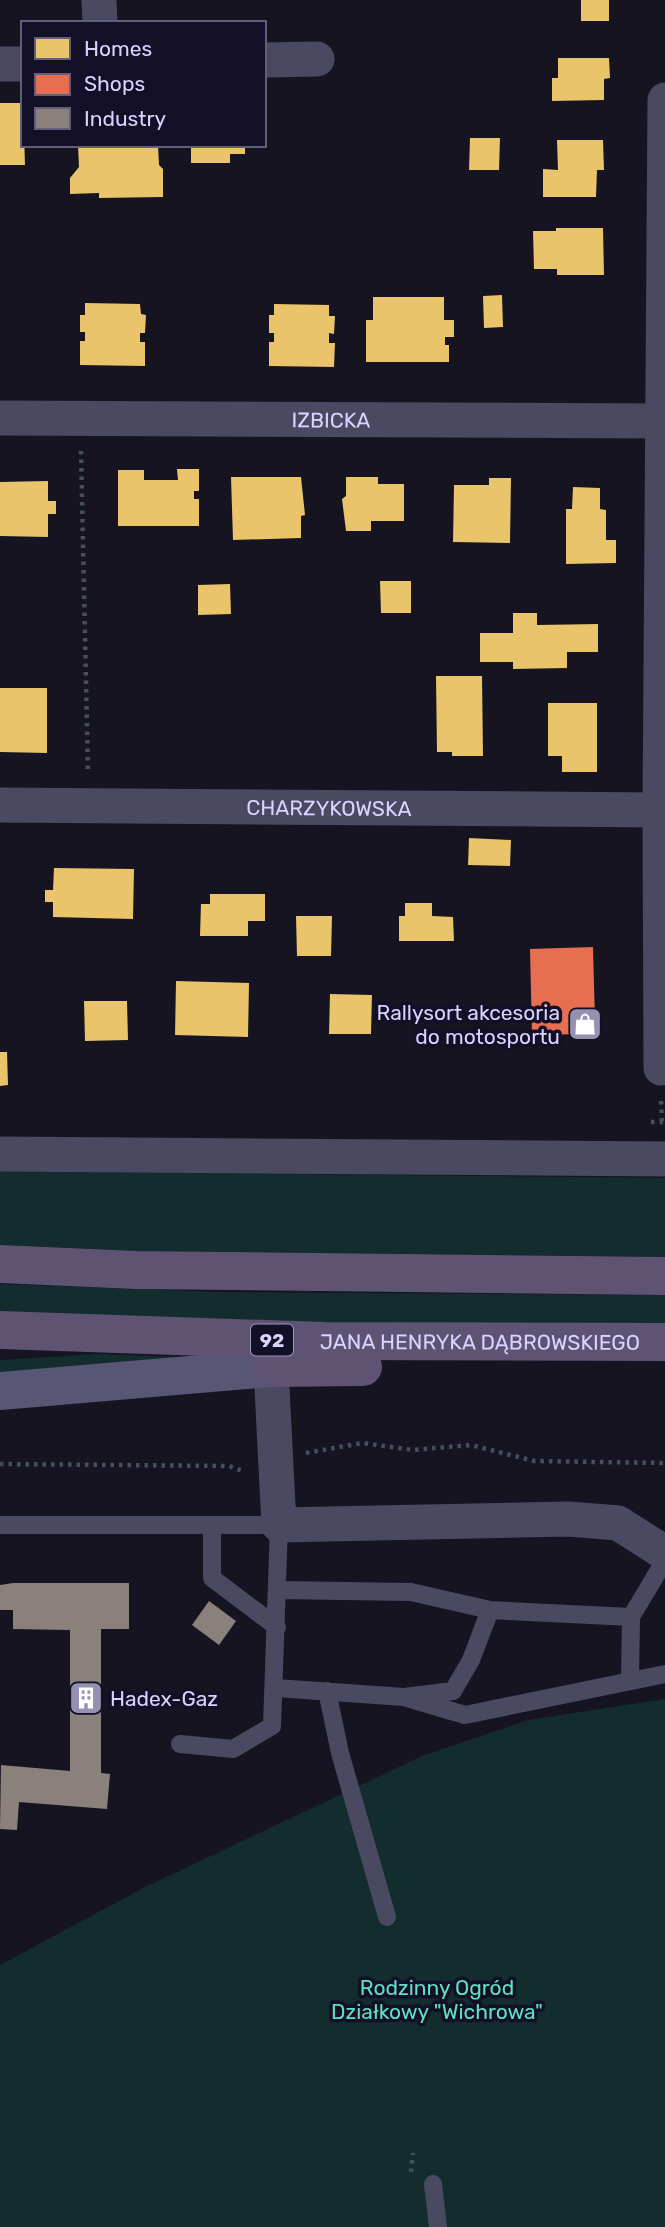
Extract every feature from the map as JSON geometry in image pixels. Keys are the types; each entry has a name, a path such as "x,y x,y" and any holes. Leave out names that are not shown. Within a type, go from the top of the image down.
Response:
{"main road":[{"path":"0,1264 217,1272 665,1276"},
{"name":"JANA HENRYKA DĄBROWSKIEGO","path":"0,1330 312,1341 665,1342"},
{"path":"271,1368 414,1366 545,1341"}],"street":[{"path":"99,0 100,21"},
{"path":"266,60 317,59"},
{"path":"0,64 21,64"},
{"path":"661,1068 665,100"},
{"name":"IZBICKA","path":"0,418 663,421"},
{"name":"CHARZYKOWSKA","path":"0,805 660,810"},
{"path":"0,1154 665,1159"},
{"path":"0,1391 271,1368 279,1525 569,1518 618,1523 665,1553"}],"lane":[{"path":"0,1525 279,1525 276,1688 272,1726 233,1749 180,1744"},
{"path":"212,1525 212,1578 277,1627"},
{"path":"630,1679 631,1617 665,1560"},
{"path":"278,1590 411,1592 490,1610 631,1617"},
{"path":"276,1688 404,1697 453,1691 471,1660 490,1610"},
{"path":"404,1697 465,1715 630,1679 665,1674"},
{"path":"327,1691 340,1753 387,1917"},
{"path":"433,2184 438,2227"}],"path":[{"path":"81,418 88,782"},
{"path":"0,1464 229,1466 276,1473 302,1453 362,1443 413,1450 471,1445 534,1461 665,1463"}],"green space":[{"path":"0,1171 665,1178 665,1257 138,1251 0,1245"},
{"path":"0,1284 224,1292 665,1295 665,1324 324,1322 0,1312"},
{"path":"97,1354 183,1357 0,1379 0,1360"},
{"name":"Rodzinny Ogród Działkowy \"Wichrowa\"","path":"665,1699 665,2227 0,2227 0,1965 145,1887 422,1756 528,1720"}],"building: Homes":[{"path":"581,0 609,0 609,21 581,21"},
{"path":"558,58 609,58 610,78 604,79 604,100 552,101 552,78 558,78"},
{"path":"0,103 21,103 21,147 24,147 25,165 0,165"},
{"path":"470,138 500,138 499,170 469,170"},
{"path":"557,140 603,140 604,170 597,170 596,197 543,197 543,169 558,170"},
{"path":"78,147 158,147 159,165 163,169 163,197 99,198 99,193 70,194 70,178 79,167"},
{"path":"191,147 245,147 245,154 230,154 230,163 191,163"},
{"path":"556,228 603,228 604,275 557,275 557,269 534,269 533,231 556,231"},
{"path":"502,295 503,327 484,328 483,296"},
{"path":"373,297 444,297 444,320 454,320 454,337 445,337 445,345 449,345 449,362 366,362 366,320 373,320"},
{"path":"85,303 140,304 141,314 146,315 145,333 140,333 140,342 145,342 145,366 80,365 80,341 85,341 85,332 80,332 80,315 85,315"},
{"path":"274,304 329,305 329,316 335,316 334,334 329,333 329,343 335,343 334,367 269,366 269,342 274,342 274,333 269,333 269,315 274,315"},
{"path":"177,469 199,469 199,491 194,491 194,499 199,499 199,526 118,526 118,470 144,470 144,480 178,480"},
{"path":"231,477 301,477 305,515 301,516 301,538 233,540"},
{"path":"346,477 378,477 378,484 404,484 404,521 371,521 371,531 346,531 342,499 346,496"},
{"path":"489,478 511,478 510,543 453,542 454,485 489,485"},
{"path":"48,481 48,501 56,501 56,514 48,514 48,537 0,536 0,482"},
{"path":"573,487 600,488 600,509 606,510 606,540 616,540 616,563 566,564 566,509 572,509"},
{"path":"380,581 411,581 411,613 381,613"},
{"path":"230,584 231,614 198,615 198,585"},
{"path":"513,613 537,613 537,625 598,624 598,652 567,652 567,668 513,669 513,662 480,662 480,633 513,633"},
{"path":"436,676 482,676 483,756 452,756 452,752 437,752"},
{"path":"0,688 47,688 47,753 0,752"},
{"path":"548,703 597,703 597,772 562,772 562,756 548,756"},
{"path":"469,838 511,840 510,866 468,865"},
{"path":"54,868 134,869 133,919 53,917 53,902 45,902 45,890 53,890"},
{"path":"210,894 265,894 265,921 248,921 248,936 200,936 201,904 210,904"},
{"path":"405,903 432,903 432,916 453,917 454,941 399,941 399,916 405,916"},
{"path":"296,916 332,916 331,956 297,956"},
{"path":"176,981 249,983 248,1037 175,1035"},
{"path":"330,994 372,995 371,1034 329,1034"},
{"path":"84,1001 127,1001 128,1040 85,1041"},
{"path":"0,1052 7,1052 8,1085 0,1086"}],"building: Shops":[{"path":"593,947 595,1021 600,1025 588,1038 582,1034 532,1035 530,949"}],"building: Industry":[{"name":"Hadex-Gaz","path":"129,1583 129,1629 101,1629 101,1773 110,1774 107,1809 19,1802 17,1830 0,1829 1,1765 70,1771 70,1630 13,1629 13,1610 0,1610 0,1585"},
{"path":"209,1601 236,1621 219,1645 192,1625"}],"place":[{"name":"Rallysort akcesoria do motosportu","path":"585,1024"},
{"name":"Hadex-Gaz","path":"86,1698"}]}
